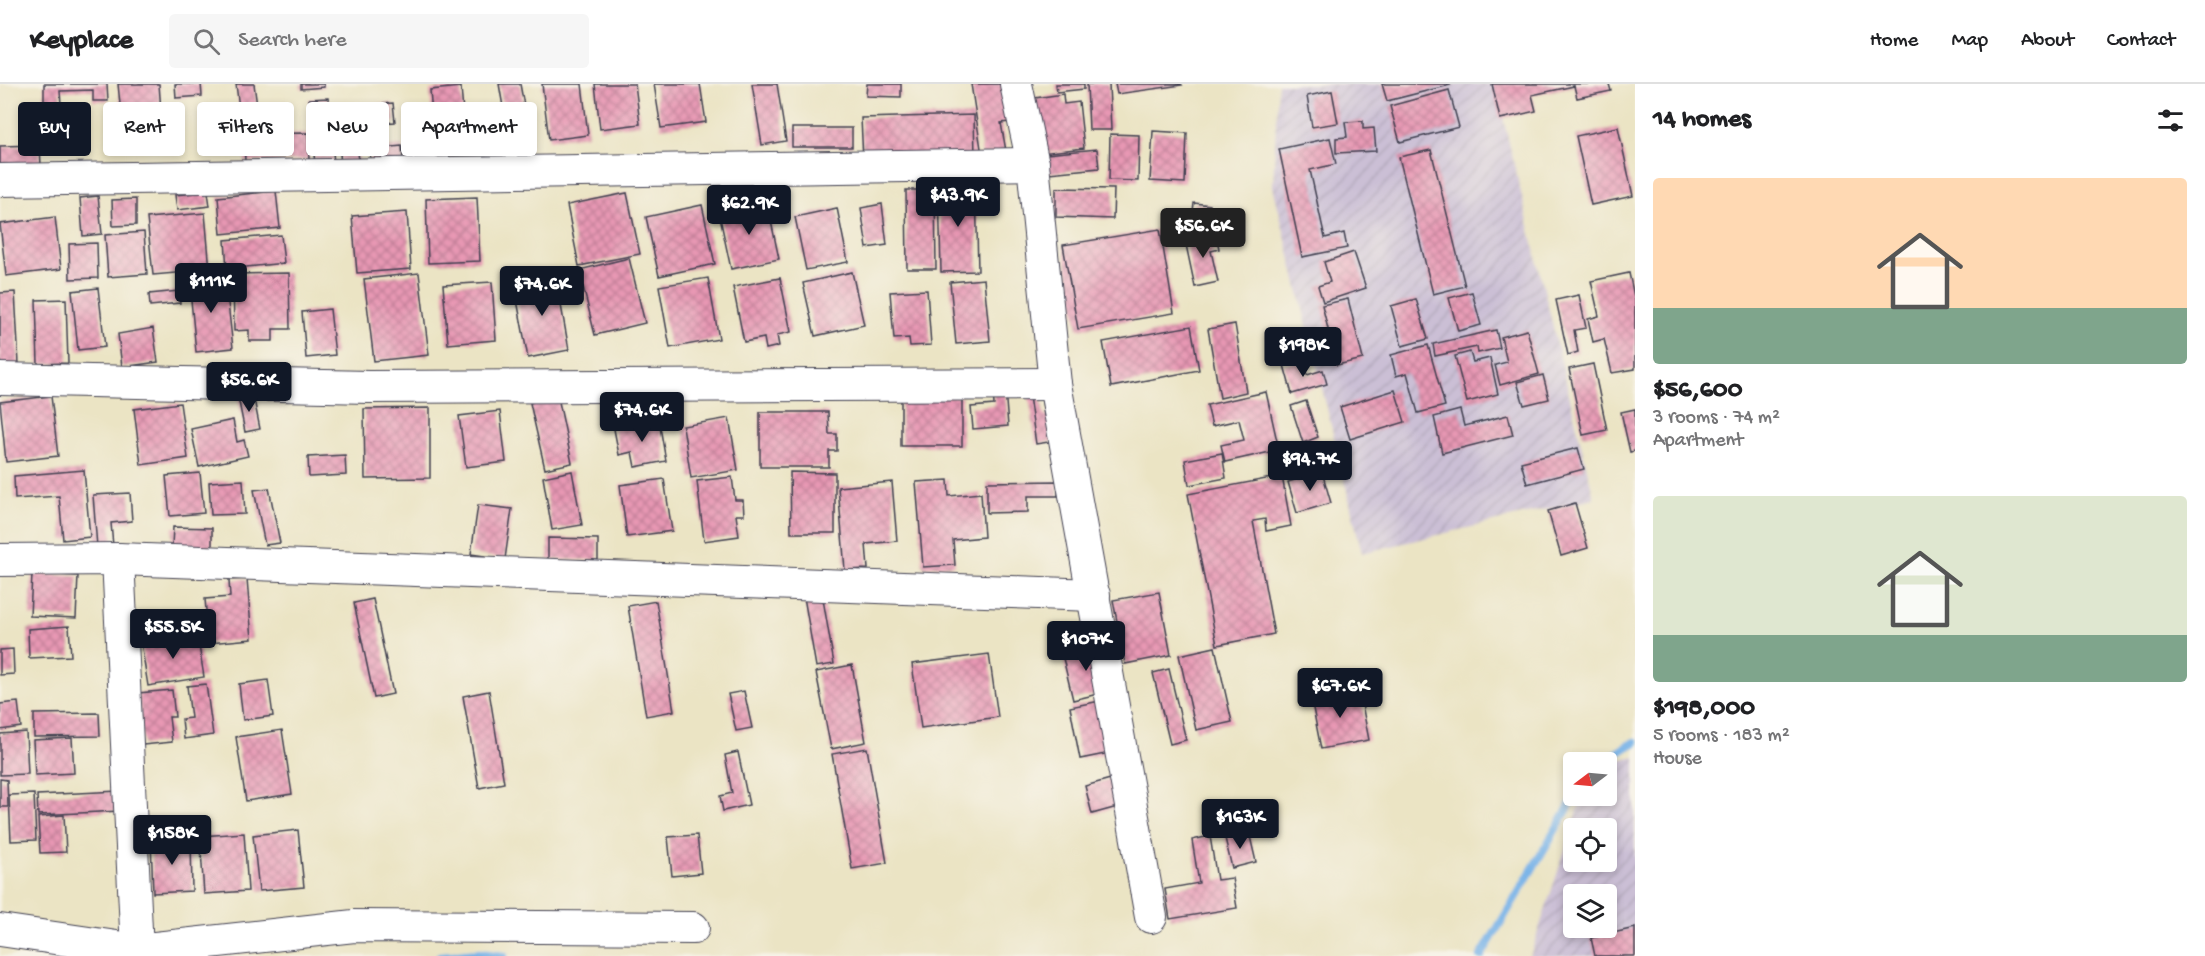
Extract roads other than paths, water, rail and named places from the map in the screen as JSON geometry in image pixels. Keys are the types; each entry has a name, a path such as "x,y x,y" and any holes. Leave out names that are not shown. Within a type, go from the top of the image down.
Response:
{"street":[{"path":"1016,84 1033,164 1055,384 1151,917"},
{"path":"0,180 1033,164"},
{"path":"0,379 369,387 1055,384"},
{"path":"0,560 118,559 1094,595"},
{"path":"118,559 137,950"},
{"path":"0,930 137,950 354,927 693,928"}],"waterway":[{"path":"1617,753 1635,742"},
{"path":"1481,956 1570,806"},
{"path":"440,956 479,953 504,956"}]}
